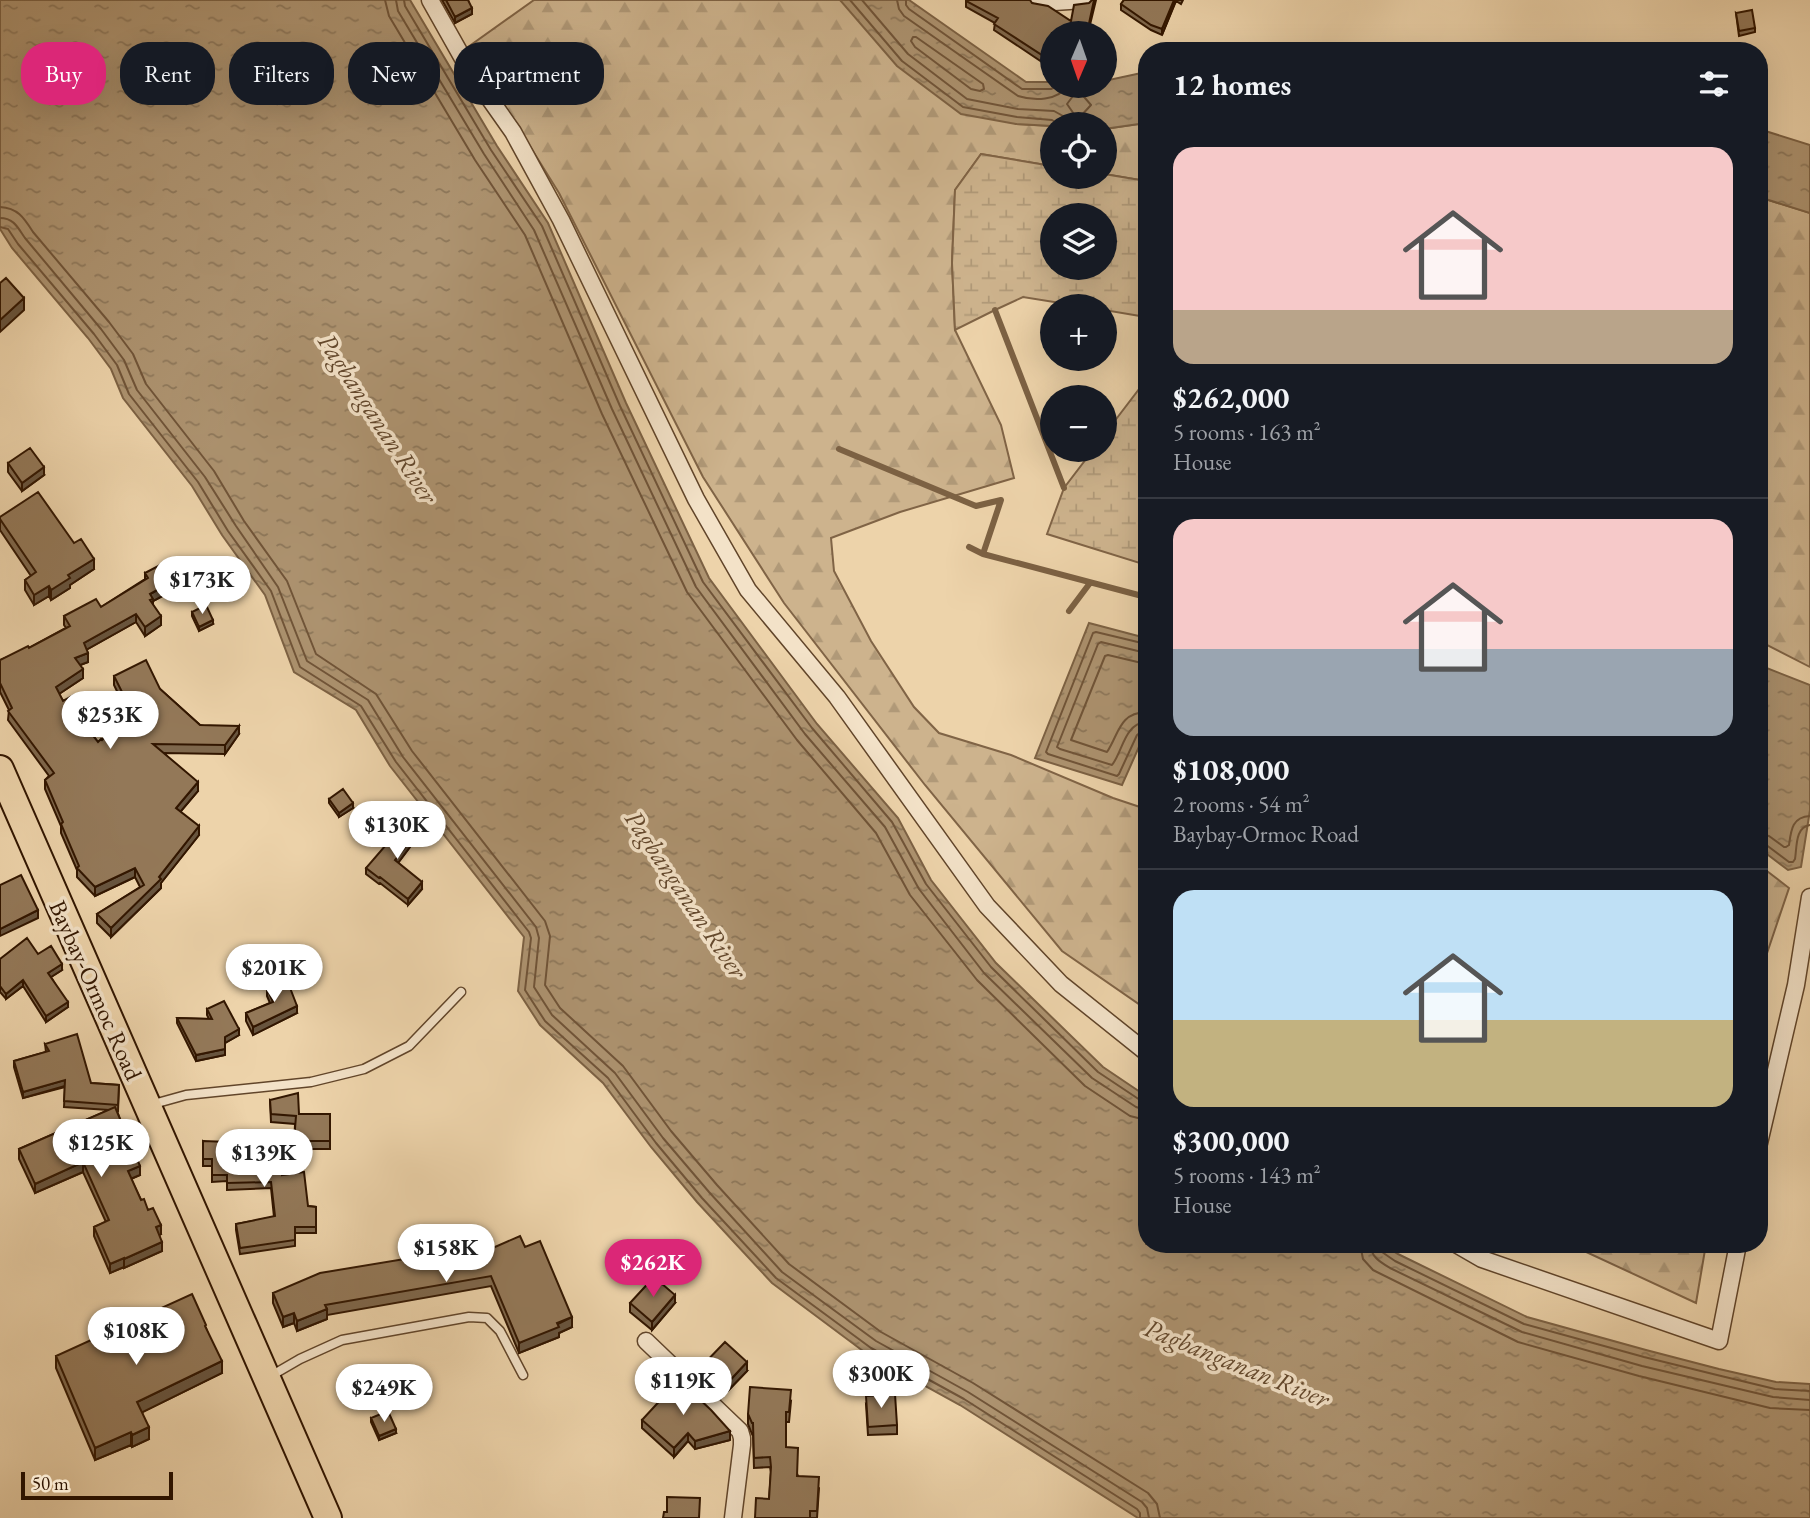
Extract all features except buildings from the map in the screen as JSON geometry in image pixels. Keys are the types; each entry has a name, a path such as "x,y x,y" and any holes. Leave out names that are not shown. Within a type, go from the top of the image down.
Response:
{"main road":[{"name":"Baybay-Ormoc Road","path":"0,769 328,1518"}],"street":[{"path":"430,0 470,71 513,132 561,220 696,499 748,590 837,697 987,906 1060,984 1138,1046"},
{"path":"1038,0 1084,0"},
{"path":"1768,1105 1796,985 1810,897"},
{"path":"1472,1253 1482,1259 1719,1341 1736,1253"},
{"path":"646,1341 736,1425 742,1435 733,1518"}],"lane":[{"path":"147,1105 186,1095 311,1082 364,1069 409,1046 461,992"},
{"path":"266,1378 342,1340 469,1317 488,1318 500,1331 523,1375"}],"green space":[{"path":"534,0 840,0 1016,124 1040,125 1040,164 981,154 955,190 952,262 955,330 1001,425 1014,478 900,512 831,538 834,571 871,641 914,707 939,733 1011,755 1138,806 1138,1003 1062,951 925,785 784,603 703,477 559,193 504,105 604,105 604,42 475,42"},
{"path":"1138,124 1138,180 1117,176 1117,127"},
{"path":"981,154 1040,164 1040,189 1117,189 1117,176 1138,180 1138,316 1117,312 1117,294 1040,294 1040,300 1023,297 955,330 952,263 955,190"},
{"path":"1768,200 1810,213 1810,667 1768,646"},
{"path":"1138,390 1138,562 1047,534 1064,488 1084,462 1117,462 1117,418"},
{"path":"1768,872 1789,888 1768,950"},
{"path":"1588,1253 1704,1253 1696,1303"}],"water":[{"name":"Pagbanganan River","path":"0,0 410,0 435,42 348,42 348,105 440,105 440,50 454,74 454,105 473,105 548,223 626,403 709,578 817,724 898,818 931,880 996,963 1103,1067 1138,1091 1138,1253 1396,1253 1527,1317 1719,1369 1776,1382 1810,1384 1810,1518 1138,1518 960,1405 867,1354 772,1283 697,1202 603,1083 540,1025 518,991 524,937 390,766 356,710 294,672 265,595 222,535 192,486 123,398 111,369 12,248 0,229"},
{"path":"840,0 909,0 1026,82 1040,82 1040,98 1117,98 1117,78 1138,74 1138,124 1117,127 1117,112 1040,112 1040,125 961,114 897,66"},
{"path":"1768,132 1810,145 1810,213 1768,200"},
{"path":"1089,623 1138,636 1138,749 1122,785 1035,758"},
{"path":"1768,669 1810,685 1810,810 1801,867 1788,870 1768,855"}],"waterway":[{"path":"995,310 1064,488"},
{"path":"839,449 976,506 1001,500 983,554 1138,595"},
{"path":"969,547 983,554"},
{"path":"1069,611 1090,583"}]}
